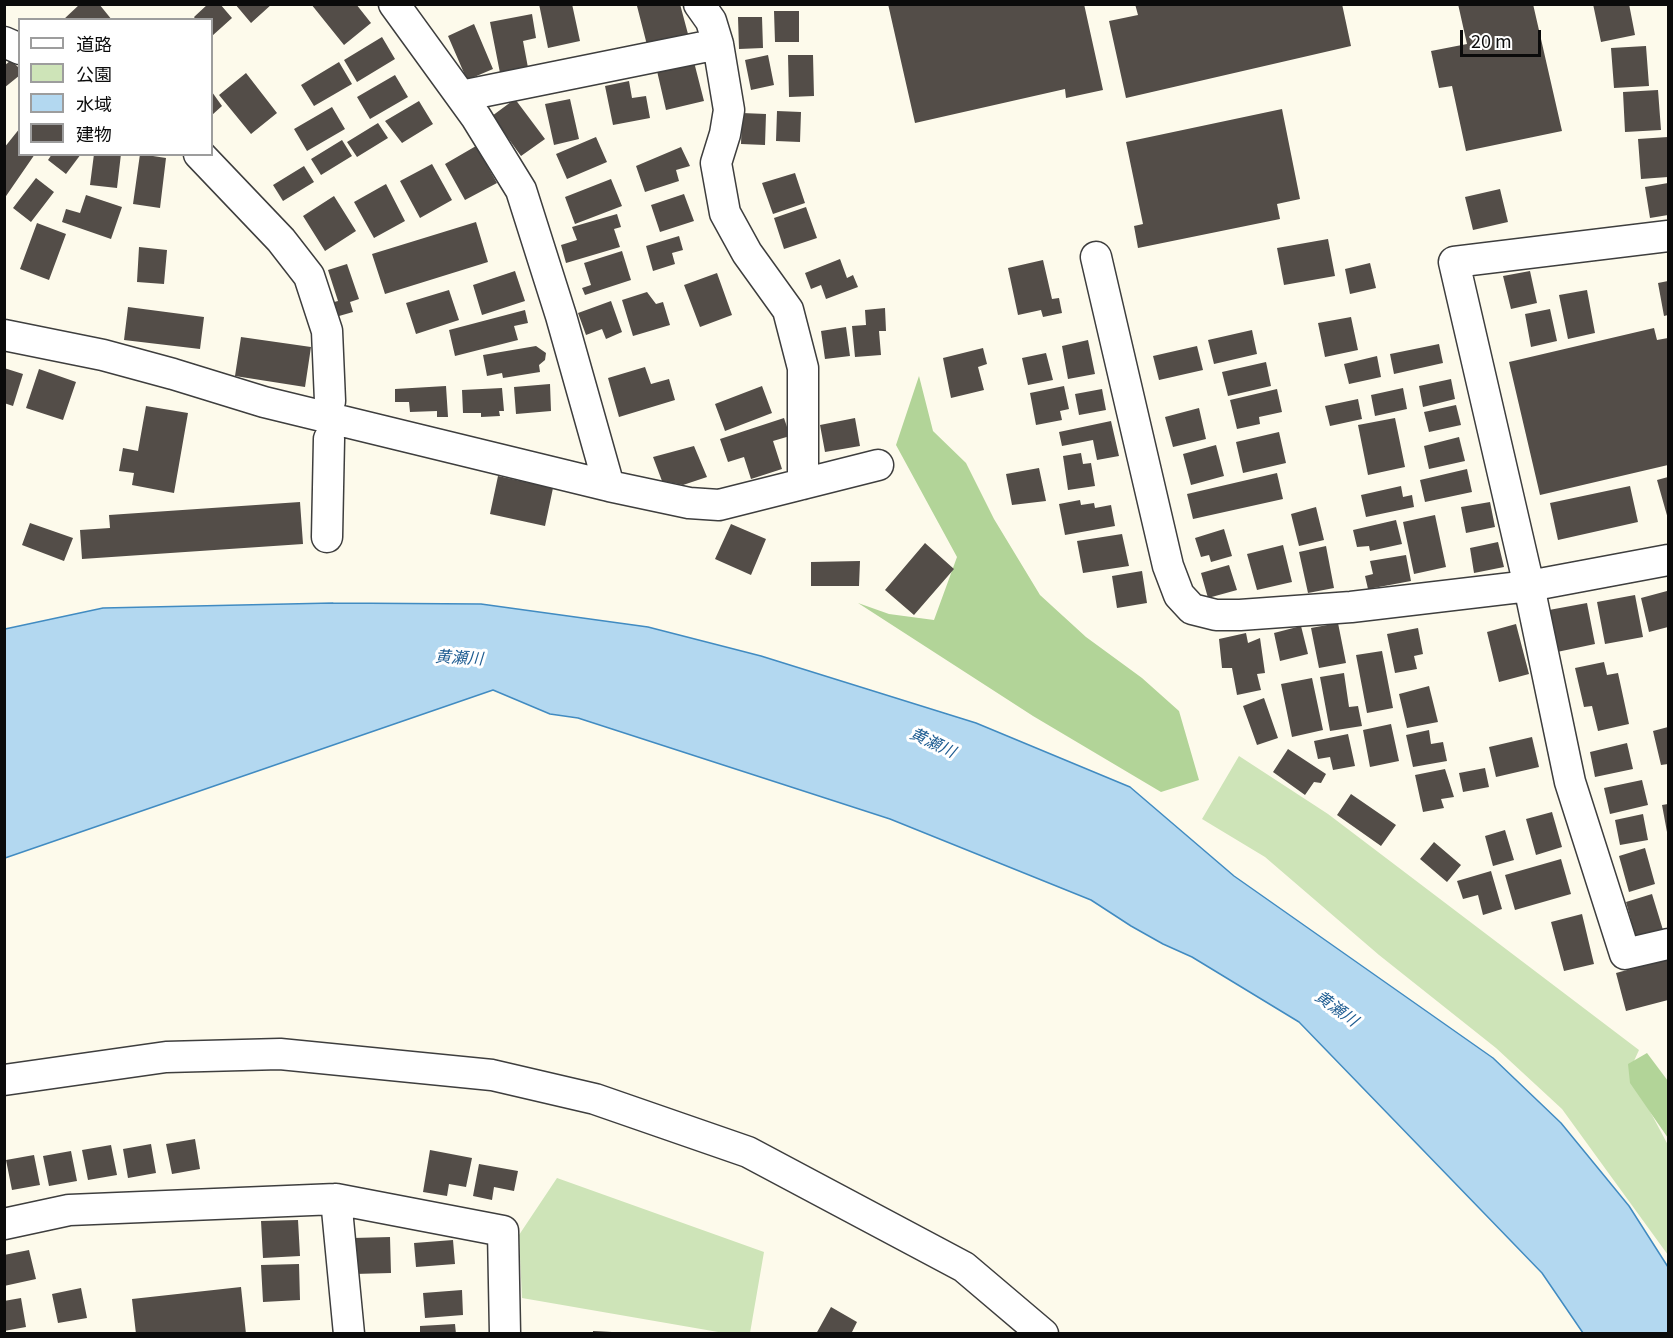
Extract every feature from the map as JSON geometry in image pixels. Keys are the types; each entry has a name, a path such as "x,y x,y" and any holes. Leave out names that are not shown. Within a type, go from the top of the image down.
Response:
{"street":[{"path":"394,4 461,96 521,190 561,316 609,486"},
{"path":"699,4 711,21 718,44 729,110 725,134 716,163 725,213 747,253 788,309 803,368 803,484"},
{"path":"4,42 18,49"},
{"path":"461,96 718,44"},
{"path":"201,156 280,240 309,276 327,331 330,401"},
{"path":"1668,236 1454,262 1529,586 1570,782 1625,954 1668,944"},
{"path":"1096,257 1168,566 1179,595 1192,609 1216,615 1351,607 1529,586 1668,560"},
{"path":"4,335 103,355 264,402 609,486 689,503 719,505 878,465"},
{"path":"327,537 329,439"},
{"path":"4,1080 166,1057 280,1054 492,1075 595,1099 748,1152 964,1267 1043,1334"},
{"path":"4,1224 69,1210 336,1199 503,1231 506,1334"},
{"path":"336,1199 349,1334"}],"green space":[{"path":"919,376 933,431 966,463 994,519 1040,595 1086,637 1142,678 1179,711 1199,780 1161,792 1033,716 858,603 889,614 934,620 957,557 896,445"},
{"path":"1239,756 1328,814 1639,1050 1629,1072 1668,1145 1668,1255 1562,1109 1496,1048 1379,955 1265,857 1202,819"},
{"path":"1647,1053 1668,1081 1668,1138 1630,1083 1628,1064"},
{"path":"557,1178 764,1252 750,1333 724,1333 522,1298 519,1235"}],"water":[{"name":"黄瀬川","path":"333,603 481,604 648,627 761,656 976,723 1130,787 1234,876 1493,1058 1561,1123 1629,1206 1668,1267 1668,1333 1583,1333 1542,1273 1299,1022 1192,957 1131,926 1091,900 890,819 578,718 550,714 493,690 5,858 5,629 103,608"}],"building":[{"path":"80,4 99,4 110,18 65,18"},
{"path":"208,4 220,4 232,18 213,35 213,18 194,17"},
{"path":"235,4 272,4 251,23"},
{"path":"311,4 356,4 371,23 344,45"},
{"path":"539,4 572,4 580,41 548,48"},
{"path":"680,4 688,34 647,45 637,6"},
{"path":"888,4 1084,4 1103,90 1066,98 1065,89 915,123"},
{"path":"1135,4 1342,4 1351,46 1126,98 1109,21 1138,15"},
{"path":"1458,4 1533,4 1562,131 1466,151 1452,86 1439,88 1431,51 1467,44"},
{"path":"1593,4 1629,4 1635,35 1601,42"},
{"path":"774,11 799,11 799,42 775,42"},
{"path":"532,14 536,38 523,41 529,73 501,78 490,22"},
{"path":"738,17 762,17 763,48 739,49"},
{"path":"474,24 493,69 467,80 448,36"},
{"path":"382,37 395,59 357,82 344,60"},
{"path":"1646,46 1649,86 1614,88 1611,48"},
{"path":"768,55 774,85 751,90 745,60"},
{"path":"788,55 813,55 814,96 789,97"},
{"path":"11,60 18,67 18,77 4,88 4,66"},
{"path":"339,62 352,84 314,106 301,85"},
{"path":"694,62 704,101 666,110 657,71"},
{"path":"246,73 277,113 251,134 219,95"},
{"path":"395,75 408,97 370,119 357,97"},
{"path":"629,81 632,98 646,96 650,118 613,125 605,86"},
{"path":"1658,90 1661,130 1625,132 1623,92"},
{"path":"213,93 222,106 213,114"},
{"path":"515,99 545,139 521,156 492,116"},
{"path":"570,99 579,139 554,145 545,104"},
{"path":"419,101 433,124 402,143 385,121"},
{"path":"332,107 345,129 307,151 294,129"},
{"path":"1282,109 1300,199 1277,204 1280,219 1138,248 1134,226 1143,224 1126,142"},
{"path":"777,111 801,112 800,142 776,141"},
{"path":"742,113 766,114 765,145 741,144"},
{"path":"378,123 388,138 357,157 347,142"},
{"path":"18,130 18,156 34,156 4,199 4,148"},
{"path":"596,137 607,162 567,179 556,154"},
{"path":"1668,137 1668,177 1641,179 1638,139"},
{"path":"342,140 352,156 321,175 311,159"},
{"path":"476,146 497,183 465,200 445,164"},
{"path":"681,147 690,166 676,170 679,181 645,192 636,166"},
{"path":"51,156 80,156 66,174 48,160"},
{"path":"94,156 121,156 117,188 90,185"},
{"path":"140,156 166,158 160,208 133,204"},
{"path":"432,164 452,200 420,218 400,181"},
{"path":"304,166 314,182 283,201 273,185"},
{"path":"795,173 805,203 773,214 762,183"},
{"path":"36,178 54,192 31,222 13,208"},
{"path":"611,179 622,206 575,224 565,197"},
{"path":"1668,183 1668,215 1650,218 1645,187"},
{"path":"386,184 405,221 374,238 354,202"},
{"path":"1500,189 1508,222 1473,230 1465,197"},
{"path":"684,194 694,221 660,232 651,205"},
{"path":"86,195 122,207 111,239 62,222 66,209 80,213"},
{"path":"334,196 356,231 325,251 303,216"},
{"path":"806,207 817,238 784,249 774,218"},
{"path":"617,214 621,227 614,229 620,247 566,263 561,245 577,240 572,227"},
{"path":"476,222 488,262 385,294 372,254"},
{"path":"37,223 66,234 49,280 20,269"},
{"path":"679,236 683,250 672,253 675,264 653,271 646,246"},
{"path":"1328,239 1335,276 1284,285 1277,248"},
{"path":"139,247 167,250 164,284 137,282"},
{"path":"622,251 631,280 585,295 582,288 591,285 584,263"},
{"path":"840,259 847,278 853,275 858,287 826,299 821,285 811,289 805,273"},
{"path":"1043,260 1052,299 1059,298 1062,313 1043,317 1041,310 1018,315 1008,268"},
{"path":"1370,263 1376,288 1350,294 1345,269"},
{"path":"347,264 359,299 350,302 353,312 339,316 334,302 338,301 328,270"},
{"path":"515,271 525,301 482,315 473,285"},
{"path":"1530,271 1537,303 1511,309 1503,276"},
{"path":"717,273 732,315 700,327 684,285"},
{"path":"1668,281 1668,315 1664,316 1658,283"},
{"path":"449,290 459,320 416,334 406,303"},
{"path":"1587,290 1595,333 1568,339 1559,295"},
{"path":"647,292 656,304 663,302 670,325 633,336 622,300"},
{"path":"611,301 622,332 606,339 602,329 586,335 578,313"},
{"path":"128,307 204,317 200,349 124,340"},
{"path":"885,308 886,331 879,331 881,355 855,357 852,326 866,325 865,310"},
{"path":"1550,309 1557,341 1531,347 1525,314"},
{"path":"525,310 528,323 514,326 518,340 455,356 449,330"},
{"path":"1351,317 1358,350 1325,357 1318,323"},
{"path":"846,327 850,356 825,359 821,331"},
{"path":"1654,328 1657,340 1668,338 1668,465 1540,495 1509,362"},
{"path":"1252,330 1257,354 1214,364 1208,340"},
{"path":"241,337 311,347 305,387 235,376"},
{"path":"1088,340 1095,374 1068,379 1062,346"},
{"path":"1439,344 1443,363 1394,374 1390,354"},
{"path":"536,346 546,353 545,360 539,365 540,372 503,378 502,373 487,376 483,355"},
{"path":"1197,346 1203,370 1159,380 1153,356"},
{"path":"983,348 987,364 978,367 984,390 951,398 943,358"},
{"path":"1046,353 1053,380 1028,385 1022,358"},
{"path":"1377,356 1381,377 1349,384 1344,364"},
{"path":"1266,362 1271,386 1228,396 1222,372"},
{"path":"645,367 651,384 669,379 675,400 619,417 608,378"},
{"path":"4,368 23,374 13,406 4,403"},
{"path":"39,369 76,382 63,420 26,408"},
{"path":"1451,379 1455,399 1423,407 1419,386"},
{"path":"550,384 551,411 516,414 514,387"},
{"path":"446,386 448,417 437,417 437,411 410,412 409,402 395,402 395,389"},
{"path":"762,386 772,413 725,431 715,404"},
{"path":"1064,386 1069,409 1060,411 1062,420 1036,425 1030,393"},
{"path":"502,388 504,411 499,411 500,416 481,417 481,413 463,413 462,390"},
{"path":"1403,388 1407,409 1375,416 1371,395"},
{"path":"1102,389 1106,410 1079,415 1075,394"},
{"path":"1277,389 1282,412 1259,417 1260,424 1237,429 1230,400"},
{"path":"1358,399 1362,419 1330,426 1325,406"},
{"path":"1456,405 1461,425 1429,432 1424,412"},
{"path":"146,406 188,413 174,493 132,485 134,473 119,471 123,448 138,451"},
{"path":"1199,408 1206,439 1173,447 1165,417"},
{"path":"784,418 790,436 773,441 782,469 751,479 744,457 728,462 720,439"},
{"path":"855,418 860,446 825,452 820,425"},
{"path":"1395,418 1405,467 1368,475 1358,425"},
{"path":"1111,421 1119,456 1097,460 1093,440 1062,446 1059,432"},
{"path":"1279,432 1286,463 1243,473 1236,442"},
{"path":"1459,437 1465,461 1429,469 1424,446"},
{"path":"1216,445 1224,476 1191,485 1183,454"},
{"path":"694,446 707,477 683,485 662,481 653,457"},
{"path":"1081,453 1083,464 1091,463 1095,486 1068,490 1063,456"},
{"path":"1039,468 1046,501 1012,505 1006,474"},
{"path":"1467,469 1472,492 1425,502 1420,480"},
{"path":"1277,473 1283,499 1193,519 1187,494"},
{"path":"498,476 553,488 545,526 490,514"},
{"path":"1668,477 1668,519 1657,480"},
{"path":"1401,486 1403,497 1412,495 1414,507 1366,517 1361,495"},
{"path":"1630,486 1638,522 1558,540 1550,503"},
{"path":"1080,500 1081,505 1094,503 1095,508 1111,505 1115,526 1065,535 1059,504"},
{"path":"300,502 303,544 82,559 80,530 110,528 109,515"},
{"path":"1490,502 1495,527 1466,533 1461,507"},
{"path":"1316,507 1324,540 1299,546 1291,514"},
{"path":"1435,515 1446,567 1414,574 1403,522"},
{"path":"1396,520 1402,544 1370,551 1369,546 1357,547 1353,530"},
{"path":"30,523 73,538 64,561 22,545"},
{"path":"731,524 766,539 751,575 715,559"},
{"path":"1224,529 1232,556 1211,562 1209,555 1201,557 1195,538"},
{"path":"1122,534 1129,566 1083,573 1077,541"},
{"path":"1498,542 1504,567 1474,573 1470,548"},
{"path":"925,543 954,569 914,615 885,590"},
{"path":"1283,545 1292,582 1257,590 1247,554"},
{"path":"1326,546 1334,588 1308,593 1299,552"},
{"path":"1406,555 1411,581 1368,589 1365,576 1373,574 1370,561"},
{"path":"860,561 859,586 811,586 811,562"},
{"path":"1229,565 1237,590 1208,598 1201,573"},
{"path":"1142,571 1147,603 1117,608 1112,576"},
{"path":"1667,591 1668,627 1649,632 1641,598"},
{"path":"1635,595 1643,637 1605,644 1597,602"},
{"path":"1587,603 1595,644 1557,652 1549,610"},
{"path":"1338,623 1346,663 1319,668 1311,628"},
{"path":"1516,624 1529,674 1499,682 1487,632"},
{"path":"1301,626 1308,654 1280,661 1274,633"},
{"path":"1418,628 1423,654 1414,656 1417,669 1395,673 1387,634"},
{"path":"1246,633 1248,643 1260,638 1265,673 1257,674 1261,690 1237,695 1232,668 1222,668 1219,639"},
{"path":"1382,651 1393,708 1367,713 1356,655"},
{"path":"1604,662 1607,675 1618,673 1629,724 1598,731 1592,706 1584,707 1575,668"},
{"path":"1344,673 1349,707 1358,706 1362,726 1330,731 1320,677"},
{"path":"1312,678 1323,730 1292,737 1281,684"},
{"path":"1429,686 1438,722 1407,728 1399,694"},
{"path":"1264,698 1278,738 1257,745 1243,706"},
{"path":"1391,724 1399,761 1370,767 1363,730"},
{"path":"1668,727 1668,764 1661,765 1653,731"},
{"path":"1429,730 1431,744 1443,742 1447,761 1413,767 1406,735"},
{"path":"1348,734 1355,766 1333,770 1330,757 1318,759 1314,741"},
{"path":"1532,737 1539,767 1496,777 1489,747"},
{"path":"1627,743 1633,769 1595,777 1590,752"},
{"path":"1288,749 1326,774 1321,783 1314,782 1305,795 1273,772"},
{"path":"1485,768 1489,787 1463,792 1459,773"},
{"path":"1445,769 1454,797 1441,799 1444,808 1423,812 1415,775"},
{"path":"1642,780 1648,805 1610,814 1604,788"},
{"path":"1351,794 1396,825 1381,846 1337,815"},
{"path":"1668,804 1668,832 1667,832 1662,805"},
{"path":"1552,812 1562,847 1536,855 1526,819"},
{"path":"1643,814 1648,840 1620,845 1615,820"},
{"path":"1505,830 1514,860 1493,866 1485,836"},
{"path":"1434,842 1461,865 1447,882 1420,859"},
{"path":"1645,848 1655,884 1629,892 1619,856"},
{"path":"1561,859 1571,894 1515,910 1505,875"},
{"path":"1491,871 1502,909 1483,915 1478,895 1463,899 1457,881"},
{"path":"1652,894 1663,930 1636,938 1626,902"},
{"path":"1582,914 1594,964 1564,971 1551,922"},
{"path":"1668,959 1668,1000 1626,1011 1616,973"},
{"path":"195,1139 200,1169 172,1174 166,1144"},
{"path":"151,1144 156,1173 128,1178 123,1149"},
{"path":"111,1145 117,1175 88,1180 82,1150"},
{"path":"430,1150 472,1158 466,1187 449,1184 447,1196 423,1192"},
{"path":"71,1151 77,1181 49,1186 43,1156"},
{"path":"34,1155 40,1185 12,1190 6,1160"},
{"path":"479,1164 518,1171 514,1191 494,1187 492,1200 473,1196"},
{"path":"298,1220 300,1256 263,1258 261,1221"},
{"path":"390,1237 391,1273 354,1274 353,1238"},
{"path":"453,1240 455,1264 416,1267 414,1243"},
{"path":"29,1250 36,1279 4,1286 4,1255"},
{"path":"299,1264 300,1300 263,1302 261,1265"},
{"path":"241,1287 246,1334 136,1334 132,1299"},
{"path":"81,1288 87,1318 58,1323 52,1294"},
{"path":"462,1290 463,1315 425,1318 423,1293"},
{"path":"21,1298 26,1327 4,1331 4,1301"},
{"path":"831,1307 857,1322 851,1334 816,1334"},
{"path":"455,1324 456,1334 420,1334 420,1326"},
{"path":"593,1331 612,1332 612,1334 593,1334"}]}
